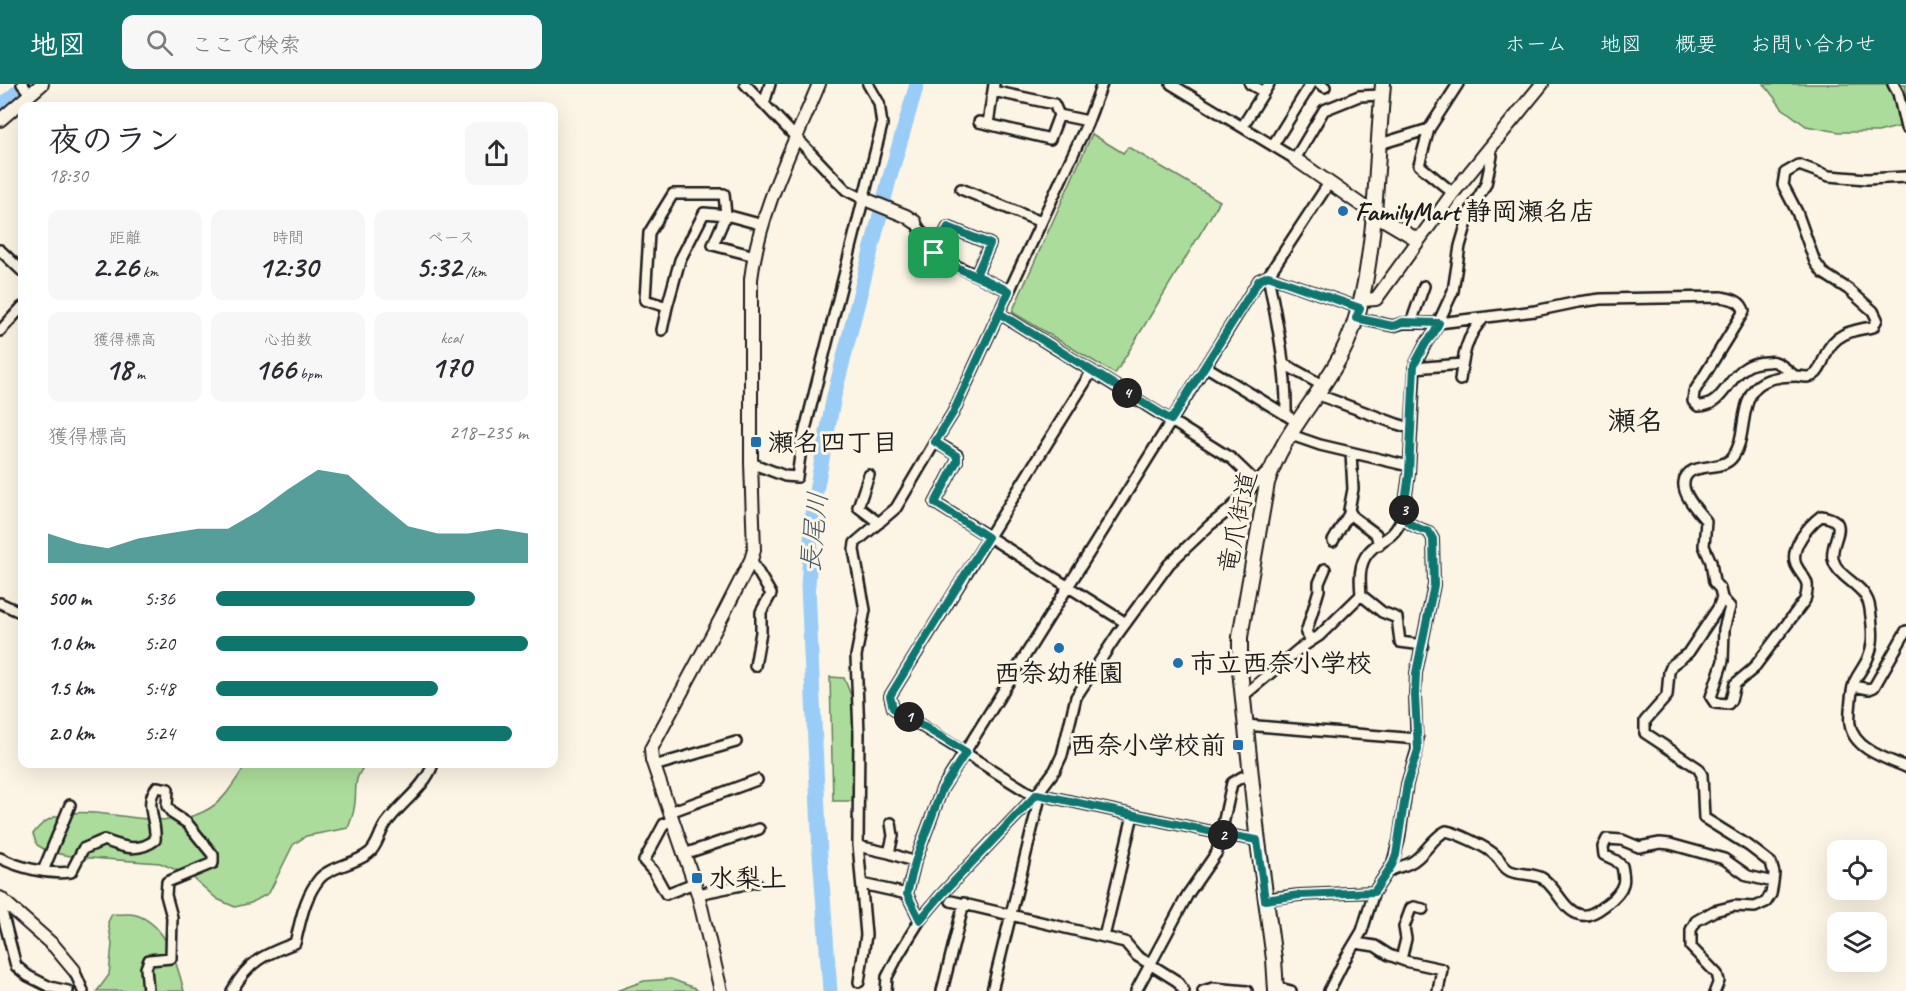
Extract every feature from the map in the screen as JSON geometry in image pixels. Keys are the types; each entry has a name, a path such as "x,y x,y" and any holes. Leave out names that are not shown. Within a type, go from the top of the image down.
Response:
{"main road":[{"name":"竜爪街道","path":"1276,989 1242,697 1240,637 1272,466 1291,424 1319,389 1340,357 1359,308 1368,274 1380,144 1382,90"}],"street":[{"path":"22,84 30,94"},
{"path":"21,102 42,84"},
{"path":"746,84 846,190 906,216 915,222 934,253 947,263 1009,291"},
{"path":"764,104 770,84"},
{"path":"721,991 696,889 654,766 651,749 751,560 754,550 751,463 751,279 763,225 819,84"},
{"path":"751,463 785,476 796,477 802,442 882,125 879,103 868,84"},
{"path":"859,982 866,935 858,846 859,734 856,656 865,610 854,550 855,543 896,508 903,499 953,413 1088,121 1102,84"},
{"path":"1171,84 1273,145 1374,214 1418,240"},
{"path":"1242,127 1266,88 1250,84"},
{"path":"1273,145 1311,84"},
{"path":"1453,193 1419,165 1429,129 1458,84"},
{"path":"1359,308 1376,299 1453,193 1542,84"},
{"path":"1893,84 1898,93 1906,128"},
{"path":"993,88 1054,104 1059,115 1050,139 983,123 993,88"},
{"path":"1295,159 1324,110 1359,96 1382,90"},
{"path":"0,120 18,104"},
{"path":"1059,115 1088,121"},
{"path":"1380,144 1429,129"},
{"path":"1423,645 1400,642 1397,618 1382,612 1361,595 1360,574 1363,561 1368,553 1397,531 1403,516 1410,466 1414,368 1419,354 1439,323 1453,291 1460,246 1470,212 1486,184 1492,156 1490,148"},
{"path":"1906,177 1867,179 1829,176 1799,165 1785,173 1783,185 1797,212 1815,262 1823,273 1874,310 1877,319 1873,327 1848,331 1833,341 1815,375 1769,379 1760,384 1751,393 1739,441 1729,461 1720,466 1695,469 1686,476 1684,482 1685,491 1706,521 1704,546 1711,562 1714,582 1720,589 1722,598 1730,607 1724,629 1723,661 1711,697 1715,703 1728,704 1735,684 1753,669 1805,600 1808,589 1806,578 1796,564 1795,554 1798,545 1815,520 1821,516 1832,518 1838,523 1839,532 1832,556 1835,565 1866,596 1870,606 1873,629 1869,655 1853,686 1850,724 1853,735 1878,755 1906,766"},
{"path":"920,920 907,894 915,862 942,789 1204,366 1259,280 1268,276 1329,183"},
{"path":"961,189 1041,222"},
{"path":"667,307 645,300 649,233 673,194 724,194 726,215 714,245 755,256"},
{"path":"662,330 680,260 704,213 726,215 763,225"},
{"path":"934,253 948,227 990,244 976,275"},
{"path":"0,250 18,267"},
{"path":"1268,276 1359,308 1393,326 1403,322 1439,323 1484,318 1601,299 1645,297 1733,299 1740,303 1744,311 1694,392 1694,400 1698,406 1713,403 1737,373 1749,365 1759,362 1776,362 1795,376"},
{"path":"1268,276 1284,364 1291,424"},
{"path":"1411,323 1424,286"},
{"path":"0,331 18,311"},
{"path":"999,313 1232,459 1256,482"},
{"path":"1460,380 1466,347 1472,331 1484,318"},
{"path":"1284,364 1319,389 1410,428"},
{"path":"1414,368 1462,364"},
{"path":"1204,366 1291,424 1351,453 1410,466"},
{"path":"1092,371 890,696 893,708 1036,795 1257,840"},
{"path":"935,442 957,456 957,461 935,503 1126,623"},
{"path":"1334,541 1350,513 1349,502 1353,489 1351,453"},
{"path":"886,991 887,977 920,920 1036,795 1055,770 1062,755 1077,697 1099,660 1169,564 1228,511 1272,466"},
{"path":"869,475 858,507 879,523"},
{"path":"1350,513 1376,534 1379,545"},
{"path":"1329,991 1362,931 1374,892 1396,855 1407,784 1418,750 1416,673 1434,585 1433,539 1429,532 1406,522 1403,516"},
{"path":"751,560 771,594 761,612 761,632 755,666"},
{"path":"1312,640 1306,633 1325,569"},
{"path":"1242,697 1312,640 1361,595"},
{"path":"1715,991 1719,981 1717,974 1691,946 1691,930 1696,921 1714,911 1734,906 1755,907 1766,903 1772,894 1774,873 1771,863 1749,846 1704,818 1702,775 1698,768 1646,733 1644,726 1645,721 1667,696 1668,672 1672,665 1688,653 1718,608 1722,598"},
{"path":"0,603 18,611"},
{"path":"1853,686 1869,689 1874,687 1906,631"},
{"path":"1245,725 1418,739"},
{"path":"654,766 736,742"},
{"path":"232,991 243,971 258,959 295,943 306,902 318,881 332,869 350,865 372,851 384,826 417,789 432,768"},
{"path":"1136,991 1188,894 1217,852 1232,783 1242,777 1252,776"},
{"path":"756,882 666,894 654,872 644,861 664,824 671,816 757,780"},
{"path":"0,858 16,866 61,873 71,872 83,849 104,840 127,848 145,848 155,840 156,828 149,804 151,794 157,787 168,789 167,806 194,831 213,855 213,863 167,882 166,895 172,917 171,958 149,960 146,968 148,991"},
{"path":"992,991 1039,801 1036,795"},
{"path":"43,871 70,804"},
{"path":"1104,937 1132,815"},
{"path":"889,853 893,836 891,823"},
{"path":"684,854 759,829"},
{"path":"1386,874 1411,863 1438,835 1446,831 1480,844 1497,856 1508,870 1540,877 1549,884 1570,910 1579,915 1588,916 1596,913 1623,885 1622,866 1604,855 1603,847 1607,839 1622,840 1639,847 1660,843 1670,844 1724,859 1748,876 1773,882"},
{"path":"858,846 915,862"},
{"path":"862,884 907,894"},
{"path":"1265,900 1299,895 1374,892"},
{"path":"1,899 54,946 74,970 83,991 73,991"},
{"path":"1,899 16,966 28,976 50,987 68,991"},
{"path":"951,901 1125,942 1137,956 1177,981 1184,991"},
{"path":"942,991 964,903"},
{"path":"1401,959 1406,939 1404,927 1411,908 1423,909"},
{"path":"1356,943 1375,946 1401,959 1442,969 1438,991"},
{"path":"1203,991 1213,988 1247,991"},
{"path":"1276,989 1291,991"}],"green space":[{"path":"1764,84 1906,84 1906,125 1878,132 1839,132 1806,126 1782,108"},
{"path":"1092,134 1123,153 1128,147 1220,201 1115,374 1012,312"},
{"path":"830,677 844,678 851,695 855,695 853,801 833,801"},
{"path":"243,768 363,768 358,776 354,812 348,828 306,836 293,845 269,893 251,903 235,907 217,899 192,877 160,863 76,857 49,852 37,845 33,834 51,818 74,813 100,813 157,820 185,818 210,808"},
{"path":"112,914 136,915 155,927 163,936 174,957 184,991 97,991 109,975 112,944 108,922"},
{"path":"671,979 698,991 616,991 644,981"}],"waterway":[{"path":"0,107 27,84"},
{"name":"長尾川","path":"830,991 820,855 808,586 813,507 834,396 889,180 917,84"}],"place":[{"name":"FamilyMart 静岡瀬名店","path":"1343,211"},
{"name":"瀬名四丁目","path":"756,442"},
{"name":"西奈幼稚園","path":"1059,648"},
{"name":"市立西奈小学校","path":"1178,663"},
{"name":"西奈小学校前","path":"1238,745"},
{"name":"水梨上","path":"697,878"}],"district":[{"name":"瀬名","path":"1636,420"}],"route":[{"path":"934,253 947,263 1009,291 953,413 935,442 957,456 957,461 935,503 988,537 890,696 893,708 966,752 942,789 915,862 907,894 920,920 1037,794 1257,840 1265,900 1299,895 1374,892 1396,855 1407,784 1418,750 1416,673 1434,585 1433,539 1429,532 1406,522 1403,516 1409,474 1414,365 1439,323 1403,322 1393,326 1356,318 1360,308 1268,276 1259,280 1171,420 999,313 1009,291 976,275 990,244 948,227 934,253"}]}
